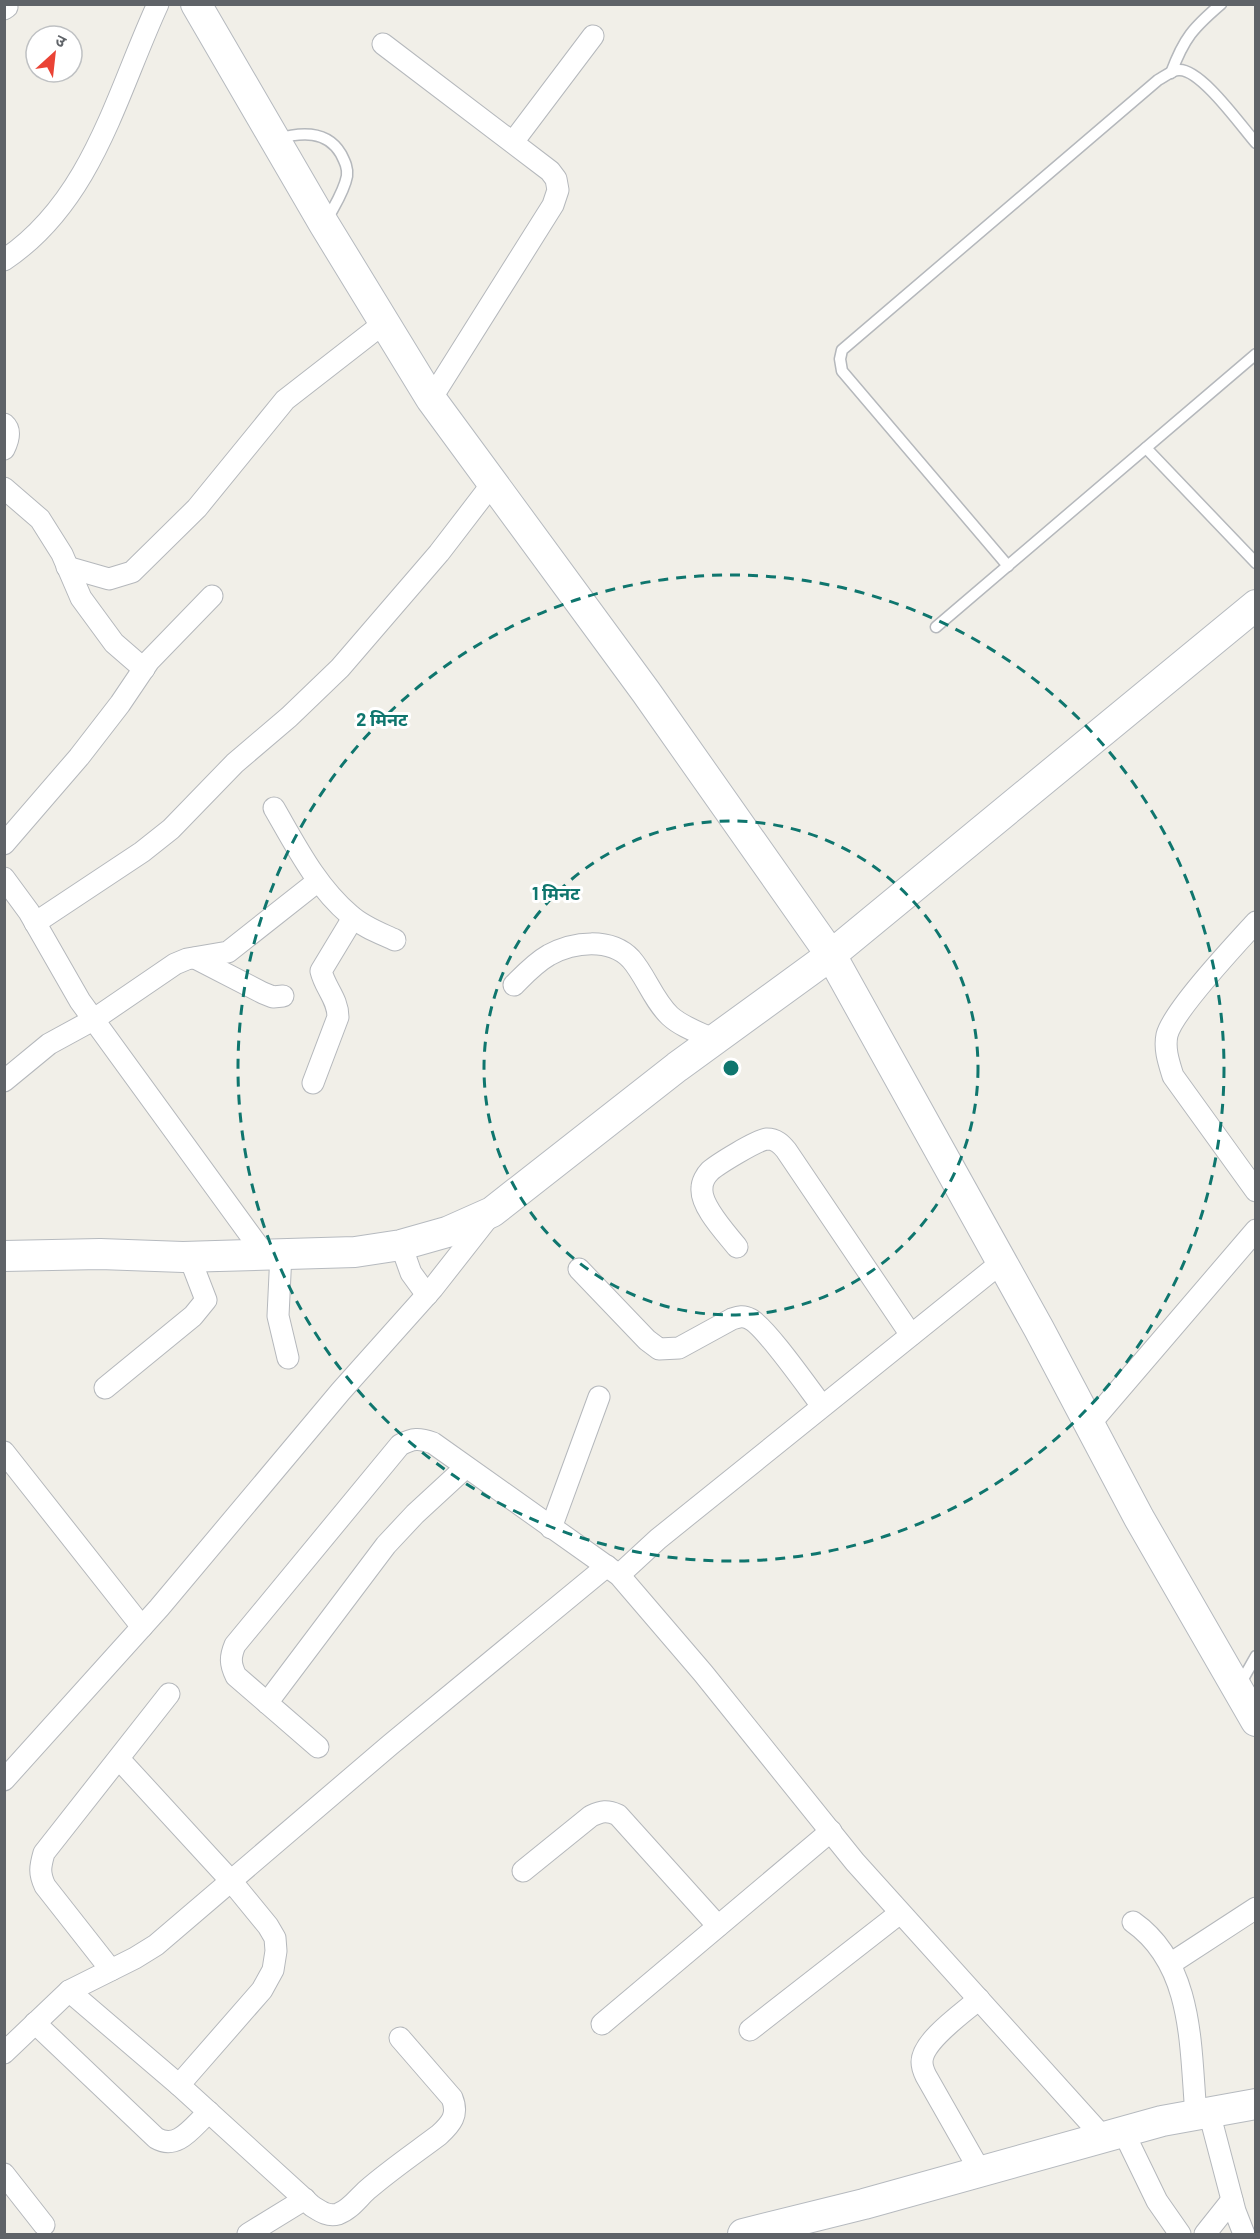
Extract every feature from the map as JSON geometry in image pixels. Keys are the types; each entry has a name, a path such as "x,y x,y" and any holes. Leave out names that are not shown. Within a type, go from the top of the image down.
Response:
{"main road":[{"path":"196,4 274,140 431,399 646,692 831,955 1002,1262 1139,1518 1256,1721"},
{"path":"4,1256 100,1254 189,1256 355,1252 401,1245 447,1232 492,1212 715,1040 831,955 1256,605"},
{"path":"743,2235 864,2204 1162,2121 1256,2104"}],"street":[{"path":"4,260 48,224 87,168 158,4"},
{"path":"513,142 593,36"},
{"path":"383,44 550,171 556,179 558,190 553,205 431,399"},
{"path":"67,567 109,579 132,572 197,508 285,400 384,323"},
{"path":"4,424 8,427 9,434 4,449"},
{"path":"35,922 164,835 235,763 289,717 355,651 439,553 492,484"},
{"path":"4,488 40,519 54,538 81,598 114,643 144,669"},
{"path":"4,844 79,757 144,669 212,596"},
{"path":"274,807 318,881 353,918 395,940"},
{"path":"4,878 35,922 93,1020 272,1253 278,1316 288,1358"},
{"path":"4,1081 49,1044 93,1020 175,964 228,952 318,881"},
{"path":"313,1083 338,1017 338,1006 323,979 321,970 353,918"},
{"path":"1256,922 1178,1014 1167,1035 1166,1054 1173,1076 1256,1191"},
{"path":"514,985 535,965 562,949 600,944 612,946 632,960 669,1015 685,1026 715,1040"},
{"path":"195,958 263,993 284,996"},
{"path":"737,1247 706,1206 701,1190 704,1181 708,1173 732,1156 766,1139 777,1141 786,1150 911,1335"},
{"path":"4,1780 142,1628 341,1391 427,1295 492,1212"},
{"path":"1089,1425 1256,1230"},
{"path":"401,1245 411,1273 427,1295"},
{"path":"105,1388 201,1308 206,1300 189,1256"},
{"path":"4,2053 69,1991 156,1945 390,1745 613,1571 658,1539 1002,1262"},
{"path":"579,1269 647,1340 659,1349 679,1348 732,1319 741,1316 748,1318 762,1329 822,1407"},
{"path":"551,1528 599,1397"},
{"path":"318,1747 236,1676 231,1666 231,1656 235,1645 400,1445 412,1439 433,1443 613,1571 703,1673 900,1913 979,1999 1113,2134 1180,2235"},
{"path":"4,1452 142,1628"},
{"path":"267,1703 386,1545 415,1514 466,1467"},
{"path":"111,1970 45,1886 40,1873 44,1853 169,1694"},
{"path":"118,1759 231,1882 268,1926 275,1938 276,1951 273,1970 262,1990 179,2085"},
{"path":"523,1871 591,1816 602,1811 610,1811 618,1815 718,1926"},
{"path":"602,2024 831,1831"},
{"path":"1170,1964 1256,1908"},
{"path":"750,2030 900,1913"},
{"path":"1133,1922 1148,1932 1159,1944 1181,1988 1203,2113 1244,2235"},
{"path":"69,1991 179,2085 305,2199 324,2213 340,2213 439,2135 450,2125 455,2116 456,2107 452,2098 400,2038"},
{"path":"979,1999 932,2040 924,2050 922,2063 926,2076 980,2171"},
{"path":"35,2023 156,2138 174,2143 209,2112"},
{"path":"4,2174 44,2225"},
{"path":"248,2235 305,2199"},
{"path":"1205,2235 1232,2200"}],"lane":[{"path":"1171,73 1185,39 1221,4"},
{"path":"1008,566 842,371 840,359 842,350 1158,80 1171,73 1179,70 1191,73 1205,84 1256,143"},
{"path":"274,140 297,133 310,134 325,139 337,148 342,156 347,165 347,175 338,200 324,224"},
{"path":"936,627 1256,354"},
{"path":"1146,448 1256,563"},
{"path":"1238,1689 1256,1656"}]}
